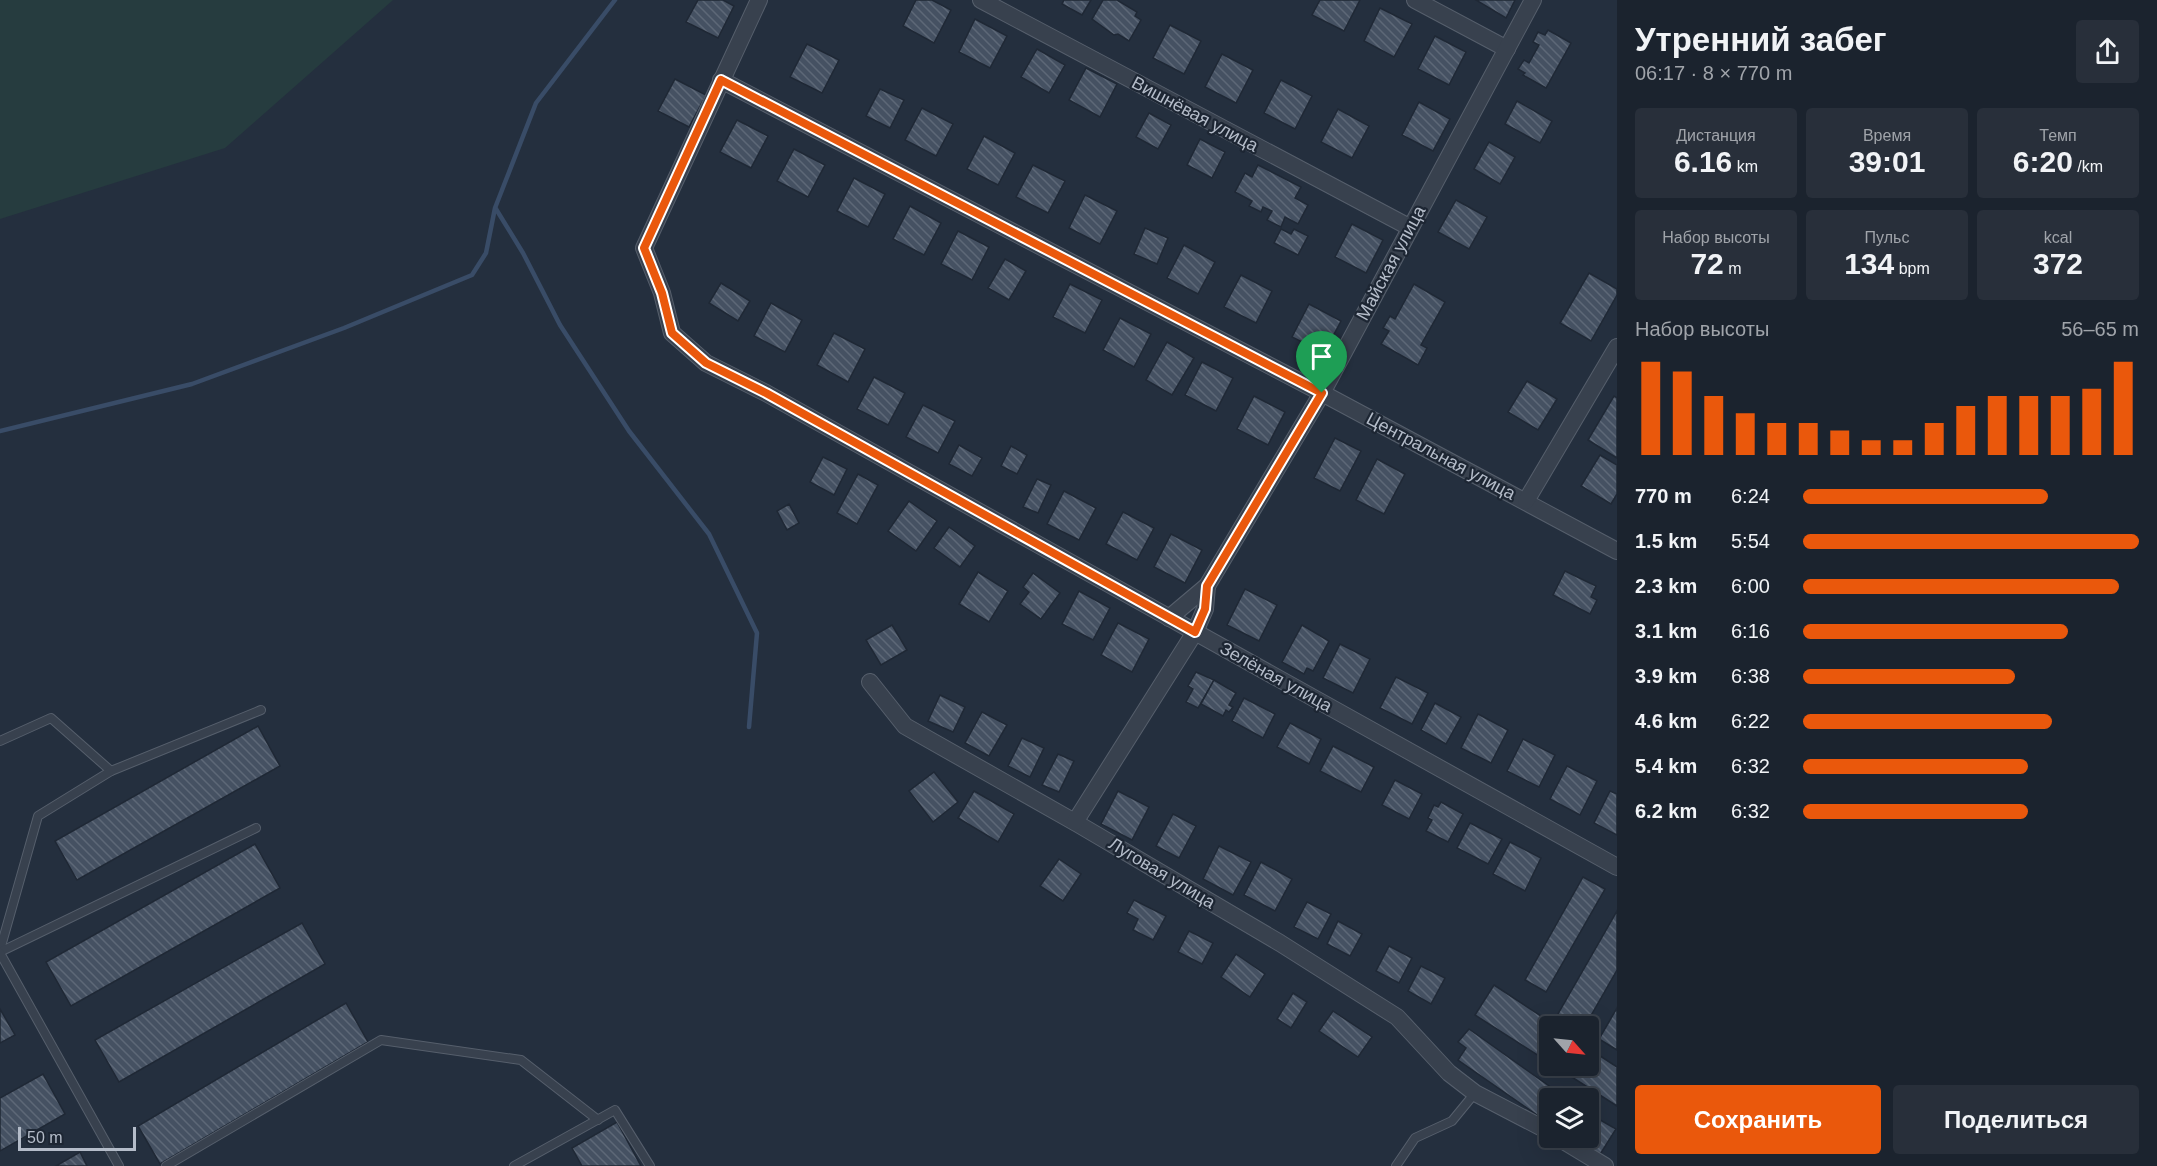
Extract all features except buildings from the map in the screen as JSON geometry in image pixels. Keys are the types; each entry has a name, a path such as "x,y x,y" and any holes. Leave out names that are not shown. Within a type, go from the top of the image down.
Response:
{"street":[{"path":"721,80 759,0"},
{"name":"Вишнёвая улица","path":"981,0 1409,227"},
{"path":"1415,0 1507,50"},
{"name":"Майская улица","path":"1207,586 1322,393 1409,227 1533,0"},
{"name":"Зелёная улица","path":"721,80 644,248 662,293 672,333 706,363 766,393 1617,867"},
{"name":"Центральная улица","path":"721,80 1322,393 1617,551"},
{"path":"1526,501 1617,347"},
{"path":"1169,618 1207,586"},
{"path":"1075,822 1195,632 1205,609 1207,586"},
{"name":"Луговая улица","path":"870,682 905,726 1075,822 1280,943 1398,1017 1449,1074 1475,1093 1539,1126"},
{"path":"1575,1148 1605,1166"}],"lane":[{"path":"119,1166 0,951 38,816 111,771 261,710"},
{"path":"0,741 51,718 111,771"},
{"path":"0,951 256,828"},
{"path":"166,1166 381,1040 521,1060 598,1120"},
{"path":"1396,1166 1415,1138 1452,1121 1475,1093"},
{"path":"514,1166 615,1110 650,1166"}],"green space":[{"path":"0,0 393,0 225,148 0,219"}],"waterway":[{"path":"0,431 192,384 344,328 472,275 486,253 495,208 536,103 615,0"},
{"path":"496,209 523,253 560,325 629,431 709,534 757,633 749,727"}],"route":[{"path":"721,80 1322,393 1207,586 1205,609 1195,632 766,393 706,363 672,333 662,293 644,248 721,80"}]}
